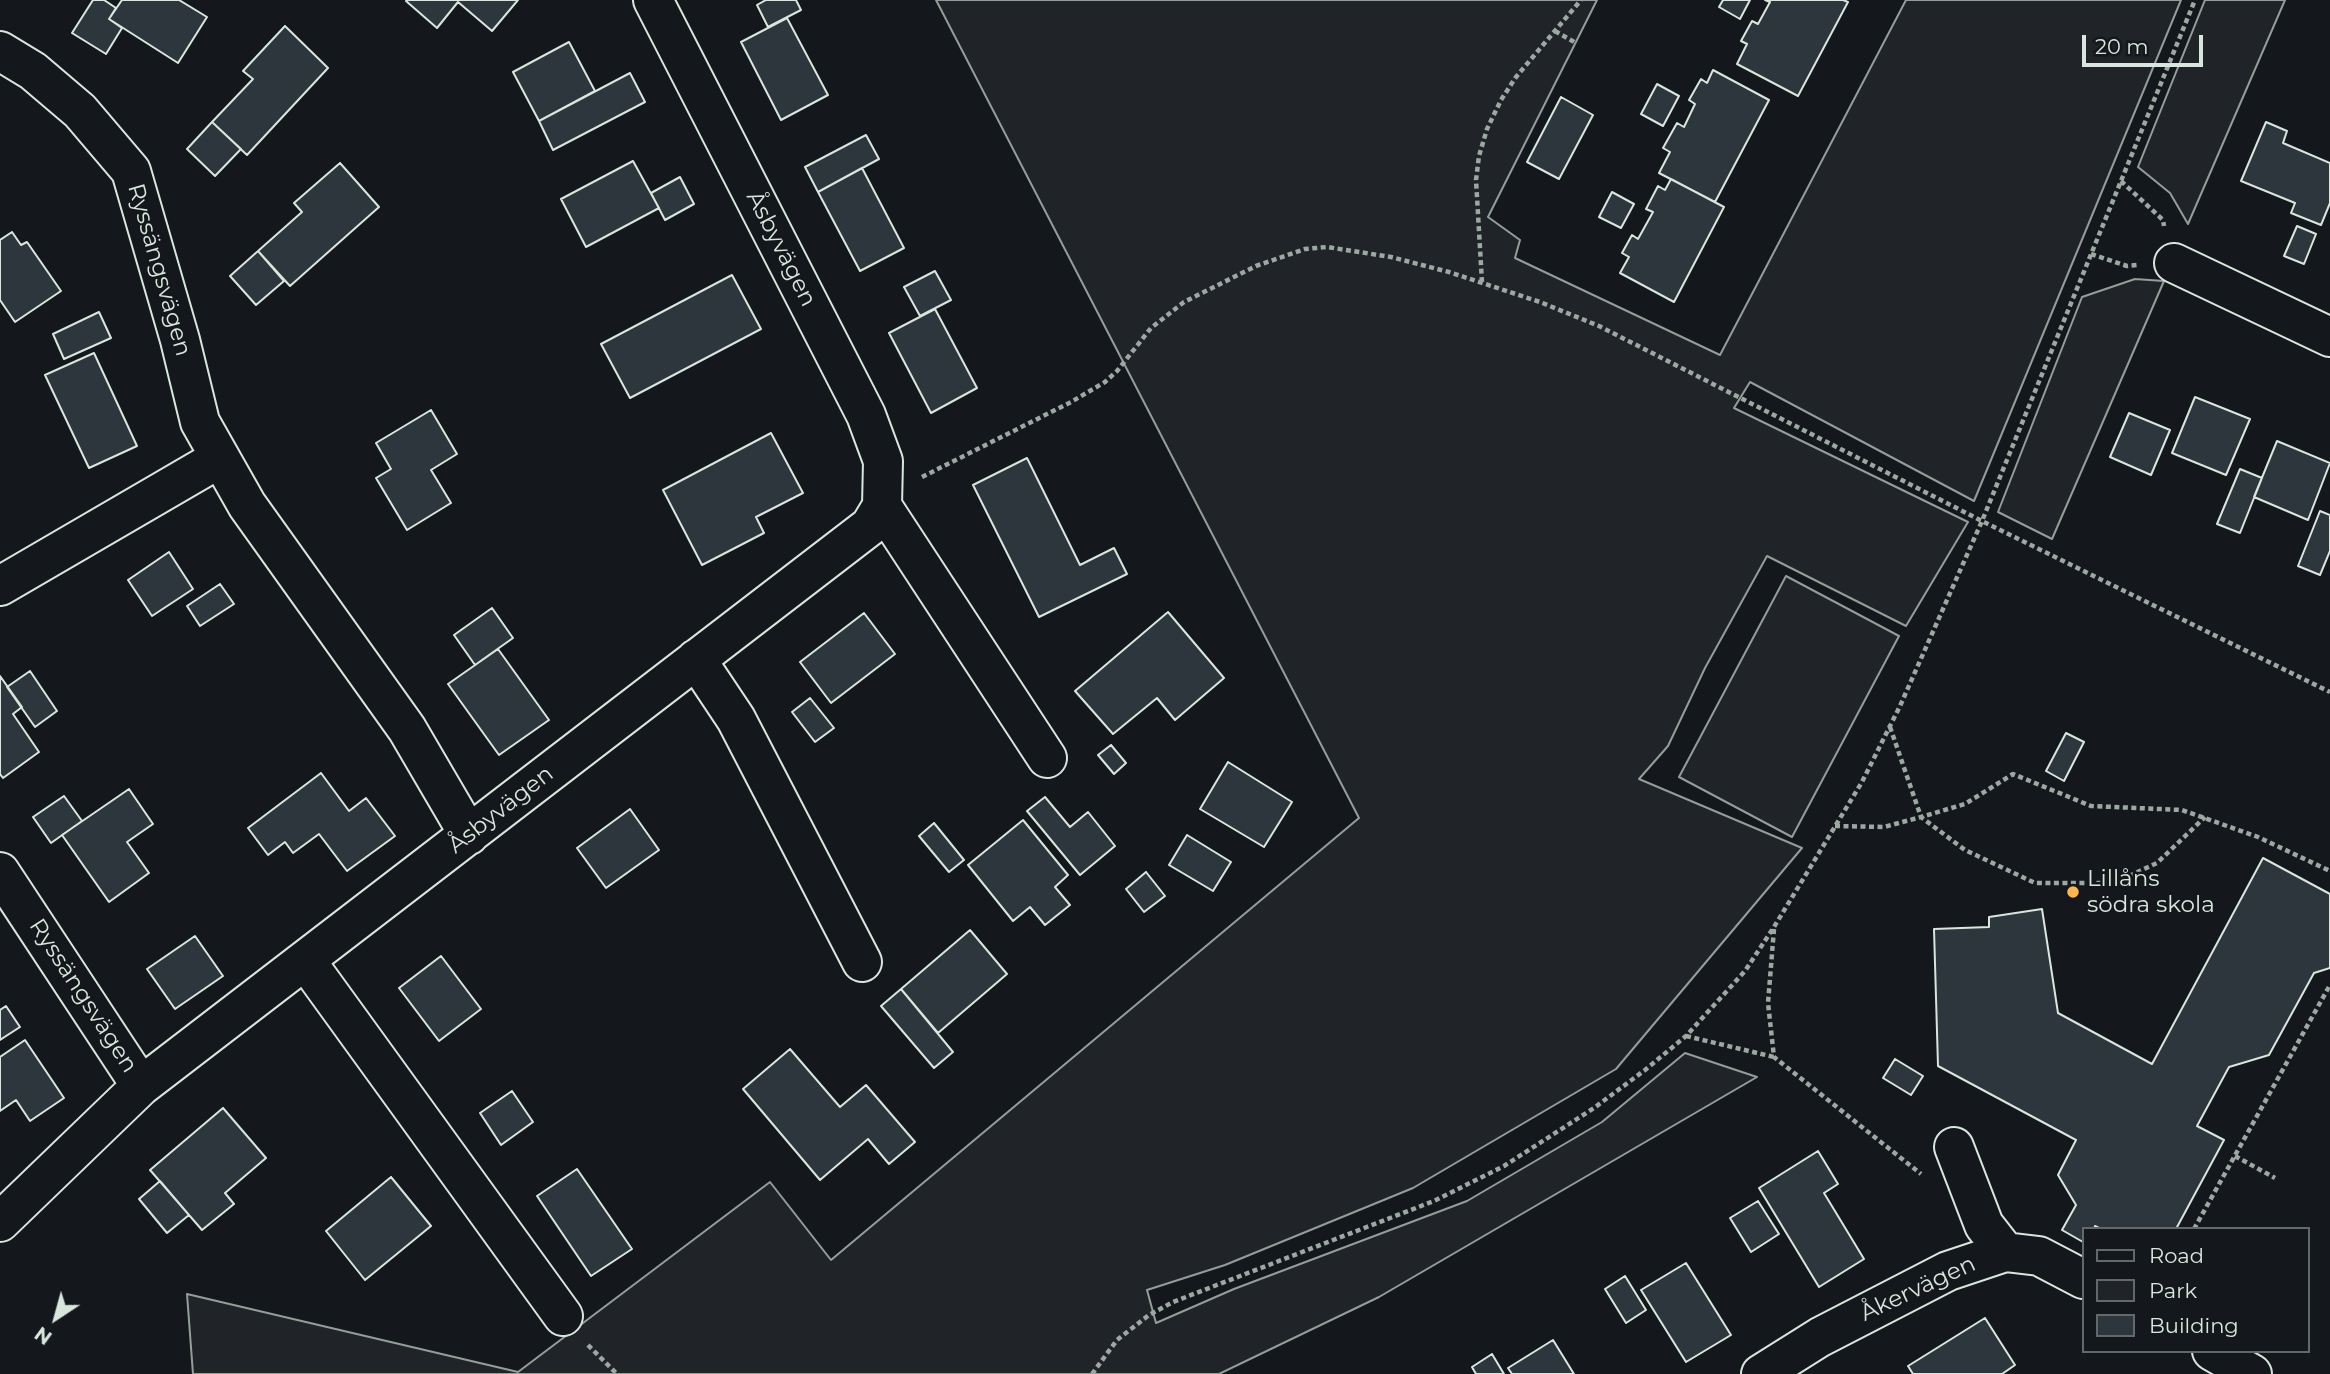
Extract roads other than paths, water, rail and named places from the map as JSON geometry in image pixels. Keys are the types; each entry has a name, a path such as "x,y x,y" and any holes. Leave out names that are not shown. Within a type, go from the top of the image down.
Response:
{"street":[{"name":"Åsbyvägen","path":"0,1222 141,1086 870,526 883,492 883,461 866,415 653,0"},
{"name":"Ryssängsvägen","path":"0,51 33,71 80,111 131,171 180,340 200,422 247,505 407,729 469,835"},
{"path":"2174,263 2330,337"},
{"path":"0,586 220,458"},
{"name":"Åsbyvägen","path":"883,492 1047,758"},
{"path":"696,659 736,719 862,962"},
{"name":"Ryssängsvägen","path":"0,872 141,1086"},
{"path":"306,961 563,1316"},
{"path":"1954,1147 1984,1225 2004,1252"},
{"name":"Åkervägen","path":"1761,1374 1820,1337 1948,1271 2004,1252 2039,1256 2082,1278"},
{"path":"2215,1353 2252,1374"}],"place":[{"name":"Lillåns södra skola","path":"2073,892"}]}
